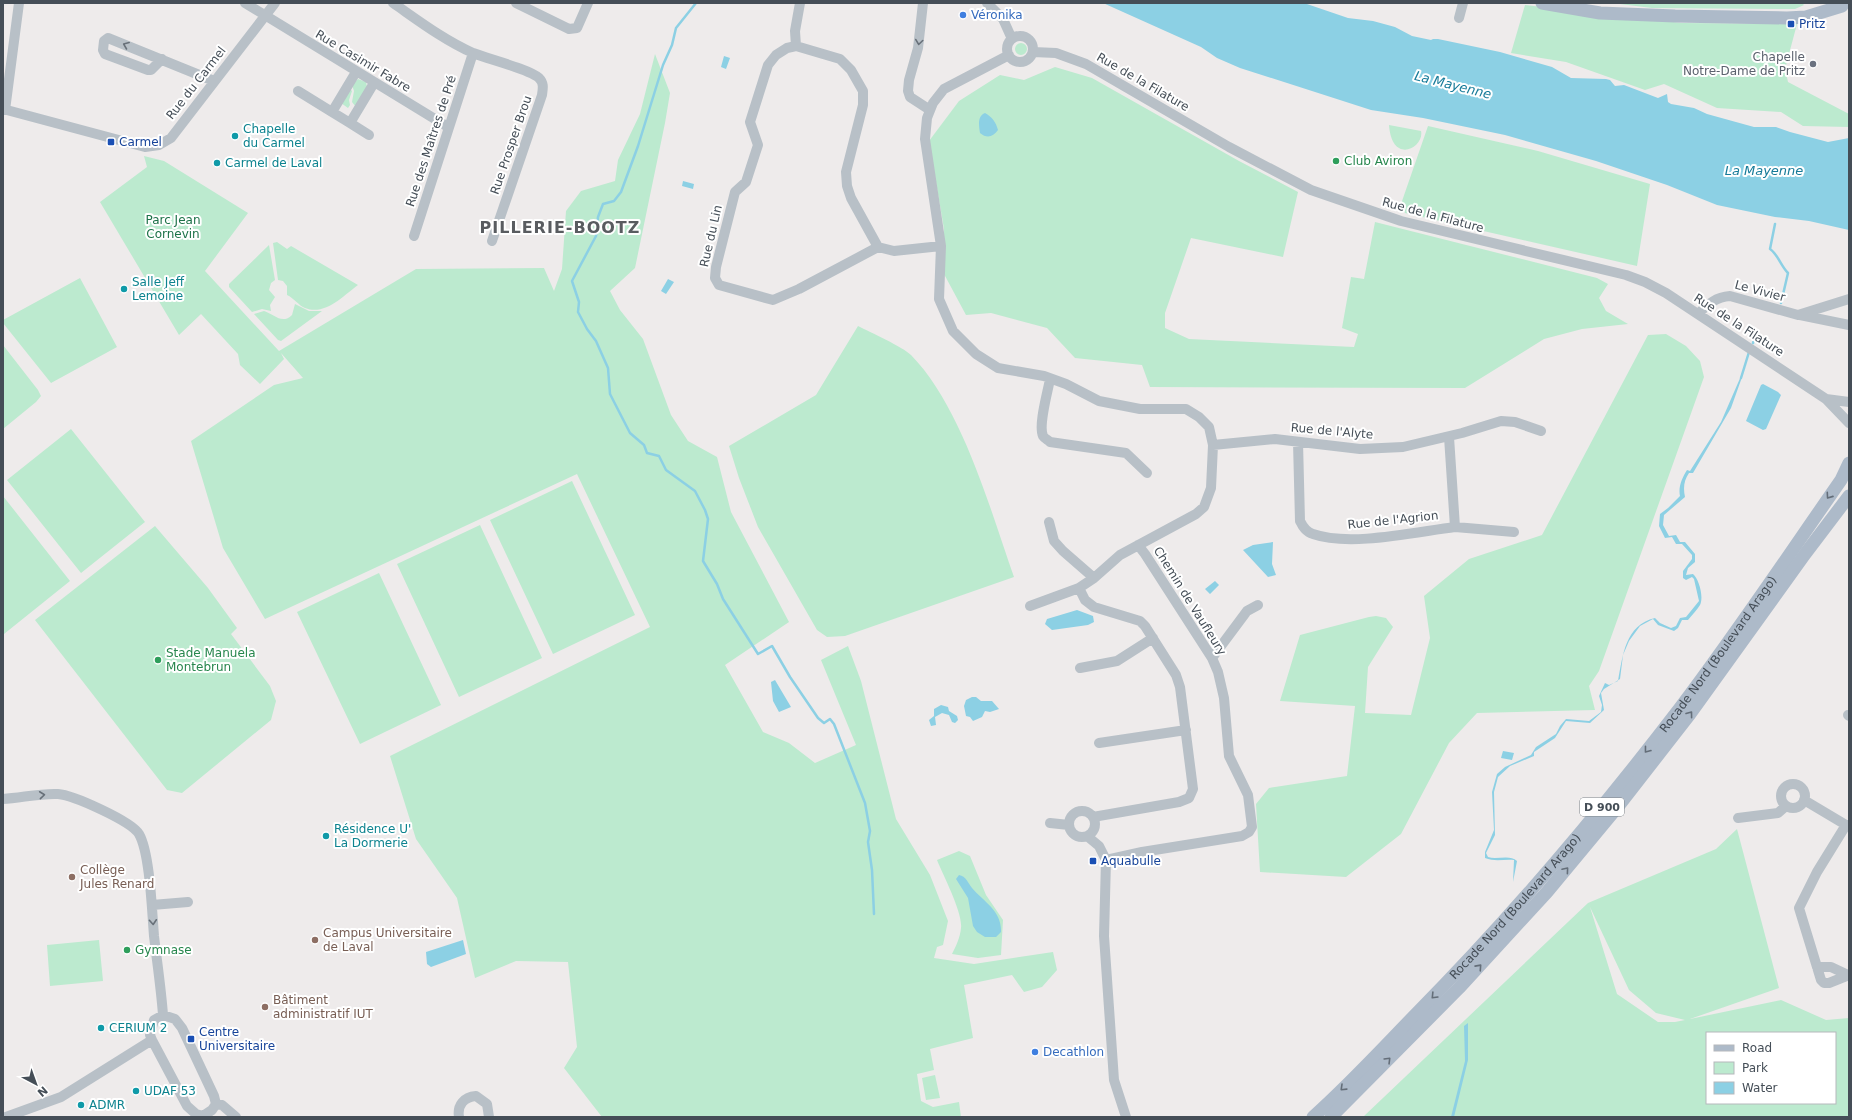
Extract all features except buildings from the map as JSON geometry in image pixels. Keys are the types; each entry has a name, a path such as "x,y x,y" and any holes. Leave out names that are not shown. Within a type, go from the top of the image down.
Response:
{"main road":[{"path":"1542,3 1607,13 1675,16 1806,17 1844,7"},
{"name":"Rocade Nord (Boulevard Arago)","path":"1313,1117 1450,980 1536,886 1610,797 1681,707 1734,633 1841,480 1849,463"},
{"name":"Rocade Nord (Boulevard Arago)","path":"1331,1117 1459,988 1547,892 1596,834 1690,714 1805,554 1849,496"}],"street":[{"path":"4,110 19,3"},
{"name":"Rue Casimir Fabre","path":"245,3 448,127"},
{"name":"Rue du Carmel","path":"4,110 145,147 159,144 171,138 275,3"},
{"name":"Rue Prosper Brou","path":"393,3 450,41 473,53 533,74 538,78 544,87 492,241"},
{"path":"516,3 569,29 577,28 588,3"},
{"path":"800,3 795,31 796,46 840,59 851,70 863,91 863,105 846,172 847,186 878,247 894,251 941,246"},
{"path":"923,3 918,48 909,80 908,91 910,97 930,110"},
{"path":"987,3 1003,19 1012,39"},
{"path":"1459,18 1463,3"},
{"path":"1018,36 1028,39 1033,45 1033,52 1031,56 1024,61 1015,61 1009,55 1008,47 1012,39 1018,36"},
{"path":"162,59 148,70 106,54 103,50 104,41 108,38 162,59 214,81"},
{"name":"Rue du Lin","path":"796,46 787,48 776,55 768,65 750,122 758,145 746,182 735,192 716,267 716,278 719,285 773,300 799,289 878,247"},
{"name":"Rue de la Filature","path":"1033,52 1056,53 1086,64 1229,147 1311,190 1401,221 1626,275 1645,282 1698,314 1826,399 1849,423"},
{"name":"Rue des Maîtres de Pré","path":"414,236 473,53"},
{"path":"1009,55 944,89 930,110 925,127 925,139 941,246 939,299 953,331 976,354 998,368 1050,379 1066,384 1099,401 1140,409 1186,410 1199,417 1209,427 1213,445 1211,488 1204,506 1196,514 1120,556 1094,578 1079,588 1030,606"},
{"path":"332,112 356,72"},
{"path":"350,123 374,83"},
{"path":"298,91 369,135"},
{"name":"Le Vivier","path":"1698,314 1709,303 1722,296 1730,296 1798,315 1849,325"},
{"name":"Le Vivier","path":"1798,315 1849,299"},
{"path":"1050,379 1042,423 1042,434 1046,439 1050,442 1126,453 1147,473"},
{"name":"Rue de la Filature","path":"1826,399 1849,402"},
{"name":"Rue de l'Alyte","path":"1213,445 1275,439 1360,449 1403,447 1449,437 1501,422 1515,422 1540,431"},
{"name":"Rue de l'Agrion","path":"1449,437 1455,527"},
{"name":"Rue de l'Agrion","path":"1298,442 1300,521 1303,528 1311,534 1334,538 1361,539 1455,527 1514,532"},
{"path":"1049,522 1054,541 1063,551 1094,578"},
{"name":"Chemin de Vaufleury","path":"1106,860 1142,852 1242,836 1249,832 1252,827 1248,795 1229,756 1224,698 1218,672 1212,658 1138,545"},
{"path":"1079,588 1085,600 1094,607 1140,621 1153,638 1177,678 1180,687 1193,789 1189,798 1179,802 1093,817"},
{"path":"1212,658 1247,611 1258,605"},
{"path":"1080,668 1117,661 1153,638"},
{"path":"1099,743 1186,730"},
{"path":"1788,786 1800,787 1804,793 1804,800 1796,808 1786,806 1781,795 1782,791 1788,786"},
{"path":"3,799 57,794 69,796 131,825 139,833 145,855 152,905 163,1015"},
{"path":"1804,800 1847,825 1817,872 1799,908 1820,980 1824,983 1829,983 1848,975"},
{"path":"1738,818 1778,813 1786,806"},
{"path":"1087,836 1094,830 1095,821 1093,817 1086,812 1078,812 1071,817 1069,825 1070,830 1075,836 1087,836 1099,846 1106,860 1104,936 1114,1080 1126,1117"},
{"path":"1050,823 1069,825"},
{"path":"152,905 188,902"},
{"path":"1817,967 1831,967 1848,975"},
{"path":"163,1015 175,1020 182,1028 214,1096 216,1104 212,1110 203,1117 196,1114 187,1106 152,1040 151,1027 154,1020 163,1015"},
{"path":"6,1117 60,1097 152,1040"},
{"path":"459,1117 458,1112 461,1104 468,1098 476,1096 488,1104 489,1117"},
{"path":"216,1104 222,1105 236,1117"}],"green space":[{"path":"1612,3 1802,3 1804,5 1795,9 1652,8"},
{"path":"1525,5 1682,23 1797,24 1785,69 1788,82 1849,114 1849,127 1803,126 1781,112 1717,108 1664,84 1645,90 1566,62 1511,53"},
{"path":"1019,43 1023,43 1027,49 1023,55 1019,55 1015,51 1015,47"},
{"name":"Parc Jean Cornevin","path":"655,54 670,93 665,123 635,268 610,291 620,310 643,339 671,415 688,441 717,457 731,512 789,622 725,665 763,732 789,743 815,763 856,745 821,660 848,646 861,681 896,819 930,875 948,921 943,945 937,947 934,958 974,964 1053,952 1057,970 1042,987 1024,992 1012,975 964,985 973,1038 930,1049 934,1070 917,1074 921,1101 933,1107 959,1102 961,1117 602,1117 564,1068 577,1047 568,962 516,961 475,978 457,898 416,839 390,756 650,627 577,474 265,619 223,548 191,441 274,385 303,378 281,353 284,359 260,384 240,365 238,354 201,314 179,335 100,202 147,167 144,156 164,161 248,213 205,271 279,351 416,269 544,268 554,291 562,269 566,211 581,191 615,181 618,160 640,114"},
{"path":"1055,67 1092,78 1239,161 1298,192 1283,257 1191,238 1165,313 1165,328 1189,339 1354,347 1358,334 1342,328 1351,277 1364,279 1375,222 1597,278 1608,284 1599,298 1606,311 1628,324 1582,329 1544,339 1465,388 1150,387 1142,365 1075,358 1047,328 991,313 966,315 944,274 944,229 929,141 959,101 1000,75 1024,80"},
{"path":"358,79 366,82 367,87 356,107 352,102 354,91 352,85"},
{"path":"350,89 352,91 349,100 350,105 348,108 341,103"},
{"path":"1389,125 1421,131 1421,137 1418,143 1413,147 1401,149 1391,138"},
{"path":"1428,126 1538,151 1650,184 1637,266 1405,213 1401,204"},
{"path":"277,242 287,249 291,246 358,285 327,307 312,310 303,307 287,295 287,286 283,281 278,280 273,243"},
{"path":"269,245 275,280 271,283 269,290 275,297 270,305 271,311 262,309 252,312 229,287 229,284"},
{"path":"80,278 117,347 51,383 3,323 3,320"},
{"path":"295,304 309,311 322,311 281,341 278,340 254,314 264,311 278,318 285,319 292,315"},
{"path":"858,326 894,344 911,355 929,377 945,402 960,430 973,460 1014,577 845,636 827,637 817,630 758,527 739,478 729,446 816,395"},
{"path":"1666,334 1686,346 1700,361 1704,377 1599,671 1589,686 1595,710 1477,713 1449,743 1401,834 1346,877 1260,872 1256,804 1269,788 1347,776 1355,706 1280,701 1300,635 1369,617 1376,616 1386,618 1393,627 1368,667 1365,713 1411,715 1430,638 1424,596 1469,559 1542,535 1648,335"},
{"path":"3,345 41,396 36,402 3,429"},
{"path":"71,429 145,522 81,573 7,480"},
{"path":"572,481 635,615 553,654 490,520"},
{"path":"3,496 70,581 4,634 3,632"},
{"path":"480,525 542,658 459,697 397,564"},
{"name":"Stade Manuela Montebrun","path":"155,526 208,588 237,628 231,634 270,686 276,701 271,720 182,793 167,790 35,620"},
{"path":"379,573 441,705 360,744 297,612"},
{"path":"1737,829 1779,988 1690,1019 1781,1000 1826,1020 1849,1018 1849,1117 1363,1117 1588,903 1716,849","holes":["1590,907 1629,990 1656,1013 1685,1020 1675,1022 1658,1022 1617,994"]},
{"path":"959,851 970,856 986,895 1003,920 1001,955 978,958 952,954 960,935 961,921 956,904 937,860"},
{"path":"99,940 103,981 50,986 47,945"},
{"path":"935,1075 940,1098 926,1100 922,1078"}],"water":[{"name":"La Mayenne","path":"1103,3 1304,3 1348,18 1373,21 1395,27 1412,36 1431,40 1438,39 1500,52 1552,67 1571,78 1606,79 1610,80 1615,86 1624,85 1658,98 1667,94 1668,102 1671,104 1694,108 1707,114 1754,127 1776,127 1828,142 1849,138 1849,230 1809,221 1775,217 1717,205 1667,185 1596,161 1505,135 1423,118 1371,110 1240,68 1217,58 1201,47"},
{"path":"724,56 730,58 726,69 721,67"},
{"path":"985,113 990,116 998,130 994,134 987,137 980,133 979,124 982,114"},
{"path":"683,181 694,184 693,189 682,186"},
{"path":"668,279 674,282 666,294 661,291"},
{"path":"1751,352 1731,408 1693,473 1689,473 1686,478 1684,487 1685,497 1664,515 1663,525 1669,536 1676,535 1680,542 1685,542 1695,554 1695,562 1688,568 1686,575 1693,574 1697,580 1701,593 1700,605 1688,620 1682,620 1678,628 1674,631 1658,625 1653,619 1640,626 1629,641 1623,654 1631,634 1637,627 1645,622 1655,618 1660,623 1671,628 1676,626 1680,618 1686,617 1699,601 1694,579 1692,577 1686,580 1683,578 1683,571 1692,559 1692,555 1682,544 1676,544 1672,537 1665,538 1659,526 1660,514 1680,496 1680,486 1684,476 1687,470 1690,471 1721,422 1741,376 1742,377"},
{"path":"1763,384 1781,395 1766,429 1763,430 1746,421 1761,385"},
{"path":"1273,542 1272,564 1276,575 1268,577 1243,550 1253,545"},
{"path":"1215,581 1219,585 1210,594 1205,589"},
{"path":"1077,610 1093,616 1094,622 1088,625 1052,630 1045,624 1047,619"},
{"path":"1623,656 1620,679 1618,680 1622,661"},
{"path":"775,680 791,707 779,712 773,701 771,682"},
{"path":"1605,683 1609,685 1614,683 1604,689 1601,693 1604,710 1590,723 1566,721 1555,738 1534,752 1534,756 1510,766 1498,777 1494,792 1495,835 1486,853 1488,857 1507,857 1517,861 1513,882 1514,860 1496,860 1485,858 1485,852 1494,830 1492,792 1497,774 1505,767 1531,755 1536,747 1556,734 1566,719 1589,721 1601,712 1602,705 1599,696"},
{"path":"976,697 981,701 992,701 999,709 990,712 985,711 982,717 973,721 970,717 966,716 964,706 966,700"},
{"path":"941,705 948,707 949,711 957,716 958,720 955,723 952,722 949,715 942,713 935,717 936,725 931,726 929,720 934,716 934,709"},
{"path":"1503,751 1514,753 1512,760 1501,758"},
{"path":"959,875 965,878 999,918 1001,932 996,937 985,937 977,932 973,926 968,898 956,879"},
{"path":"463,940 466,954 431,967 427,964 426,952"},
{"path":"1468,1023 1468,1060 1454,1117 1451,1117 1465,1061 1464,1026"}],"waterway":[{"path":"696,3 676,28 672,45 663,65 638,146 621,192 614,201 603,204 598,217 596,236 572,281 579,302 578,312 587,329 596,341 608,368 610,394 630,433 644,445 647,453 659,456 666,470 695,491 705,510 708,519 703,561 717,584 723,599 758,654 772,646 790,677 818,718 824,723 830,719 834,724 865,803 870,831 868,842 872,870 874,914"},
{"path":"1775,224 1770,249 1775,253 1788,273 1781,303"},
{"path":"1753,343 1755,337"},
{"path":"1741,378 1749,352"}],"place":[{"name":"Véronika","path":"963,15"},
{"name":"Pritz","path":"1791,24"},
{"name":"Chapelle Notre-Dame de Pritz","path":"1813,64"},
{"name":"Chapelle du Carmel","path":"235,136"},
{"name":"Carmel","path":"111,142"},
{"name":"Club Aviron","path":"1336,161"},
{"name":"Carmel de Laval","path":"217,163"},
{"name":"Salle Jeff Lemoine","path":"124,289"},
{"name":"Stade Manuela Montebrun","path":"158,660"},
{"name":"Résidence U' La Dormerie","path":"326,836"},
{"name":"Aquabulle","path":"1093,861"},
{"name":"Collège Jules Renard","path":"72,877"},
{"name":"Campus Universitaire de Laval","path":"315,940"},
{"name":"Gymnase","path":"127,950"},
{"name":"Bâtiment administratif IUT","path":"265,1007"},
{"name":"CERIUM 2","path":"101,1028"},
{"name":"Centre Universitaire","path":"191,1039"},
{"name":"Decathlon","path":"1035,1052"},
{"name":"UDAF 53","path":"136,1091"},
{"name":"ADMR","path":"81,1105"}],"district":[{"name":"PILLERIE-BOOTZ","path":"560,227"}]}
